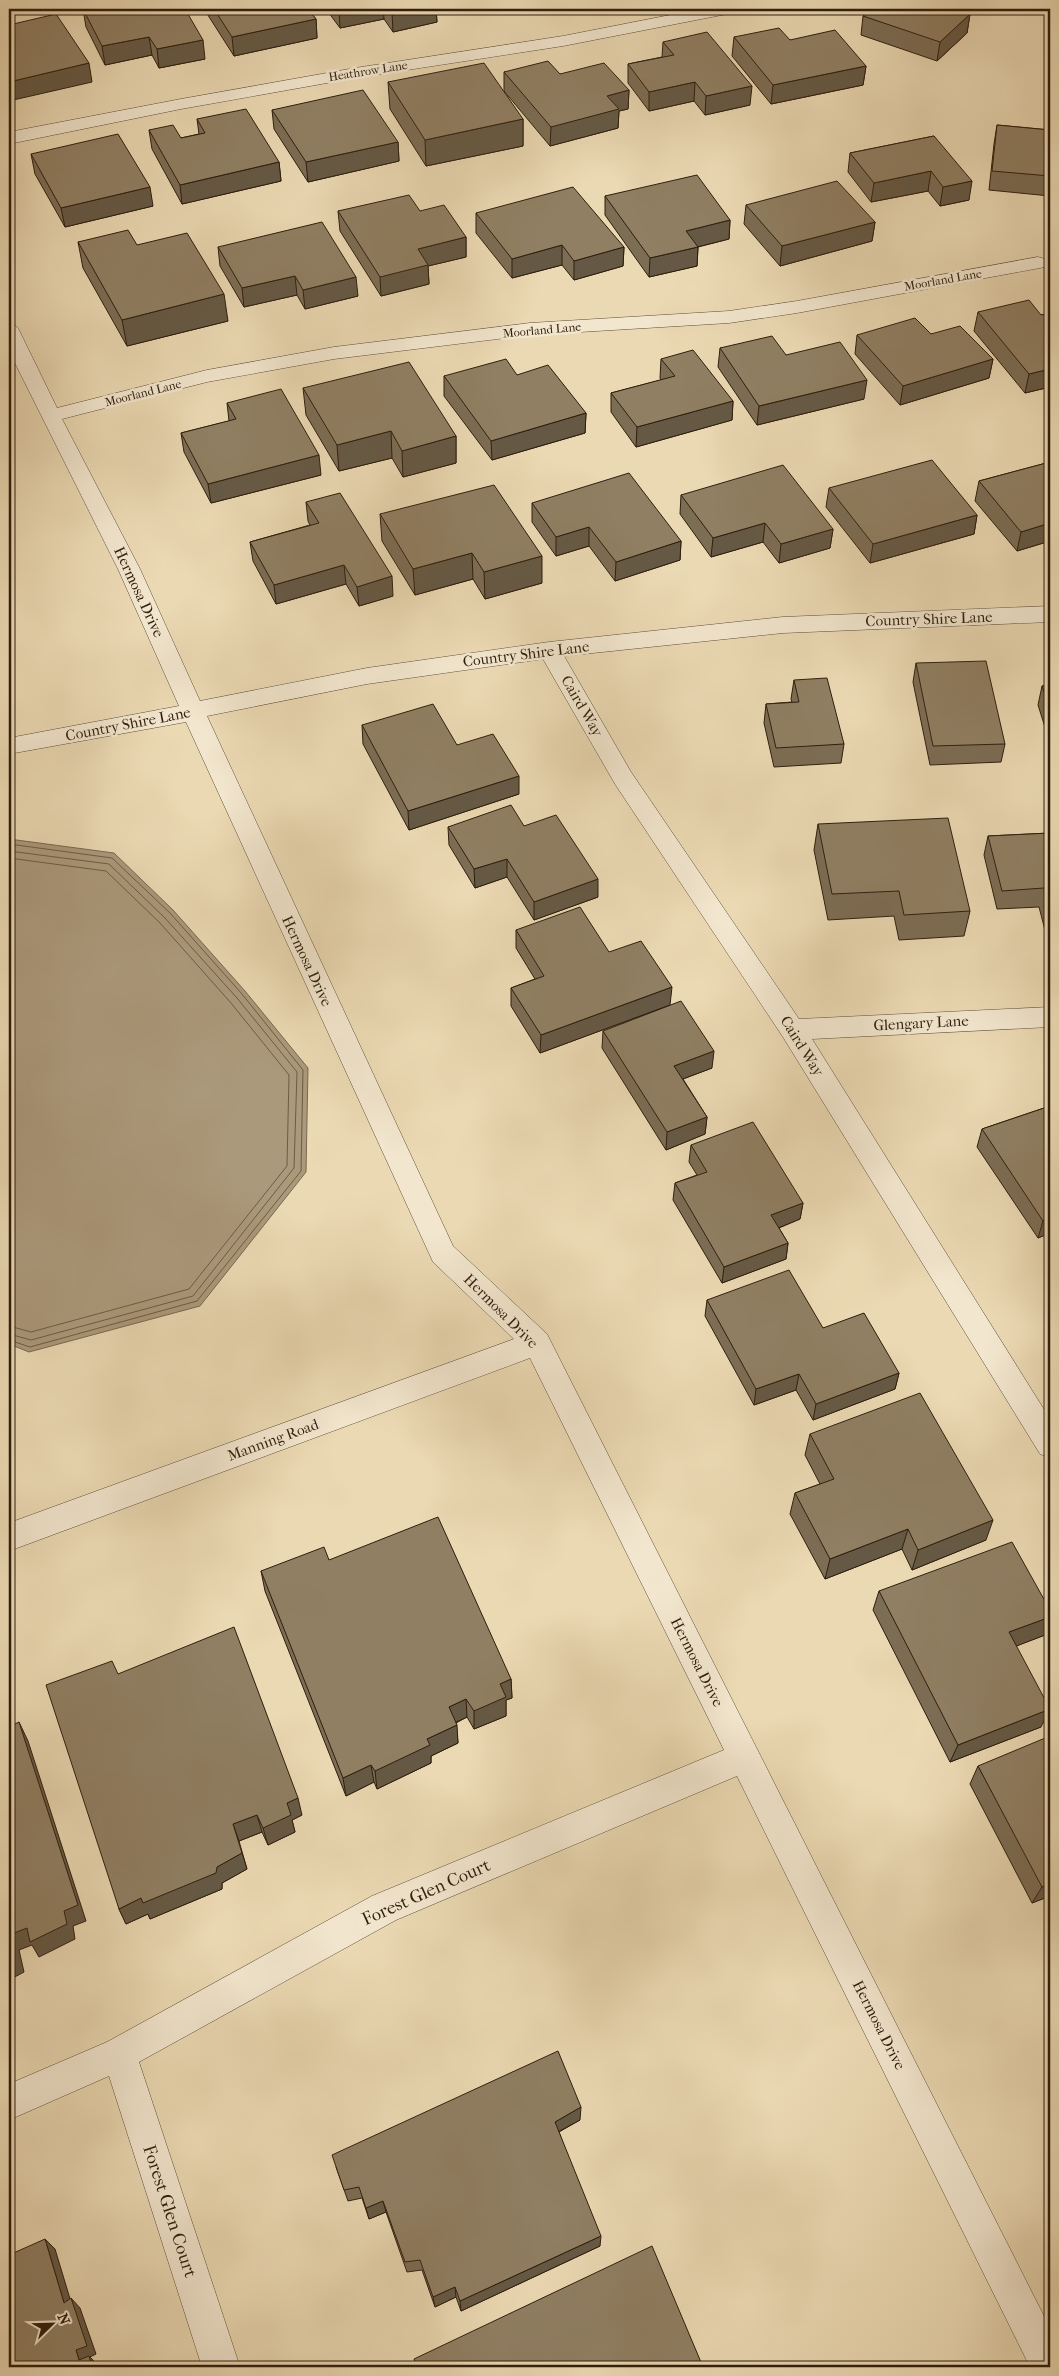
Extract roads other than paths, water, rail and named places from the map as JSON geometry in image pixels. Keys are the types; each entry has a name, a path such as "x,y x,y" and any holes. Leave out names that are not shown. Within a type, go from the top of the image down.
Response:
{"street":[{"name":"Heathrow Lane","path":"9,138 210,98 355,73 563,41 727,9"},
{"name":"Moorland Lane","path":"50,416 207,376 334,353 530,329 729,317 797,307 1038,262"},
{"name":"Hermosa Drive","path":"9,330 50,416 129,569 192,712 443,1254 537,1343 1050,2367"},
{"name":"Country Shire Lane","path":"9,746 192,712 214,705 366,676 549,650 783,625 1050,614"},
{"name":"Caird Way","path":"549,650 623,778 792,1030 1050,1445"},
{"name":"Glengary Lane","path":"792,1030 1050,1017"},
{"name":"Manning Road","path":"9,1538 537,1343"},
{"name":"Forest Glen Court","path":"9,2102 119,2054 384,1908 745,1757"},
{"name":"Forest Glen Court","path":"119,2054 221,2367"}],"water":[{"path":"9,839 114,853 173,910 245,991 308,1068 306,1172 200,1306 29,1352 9,1344"}]}
